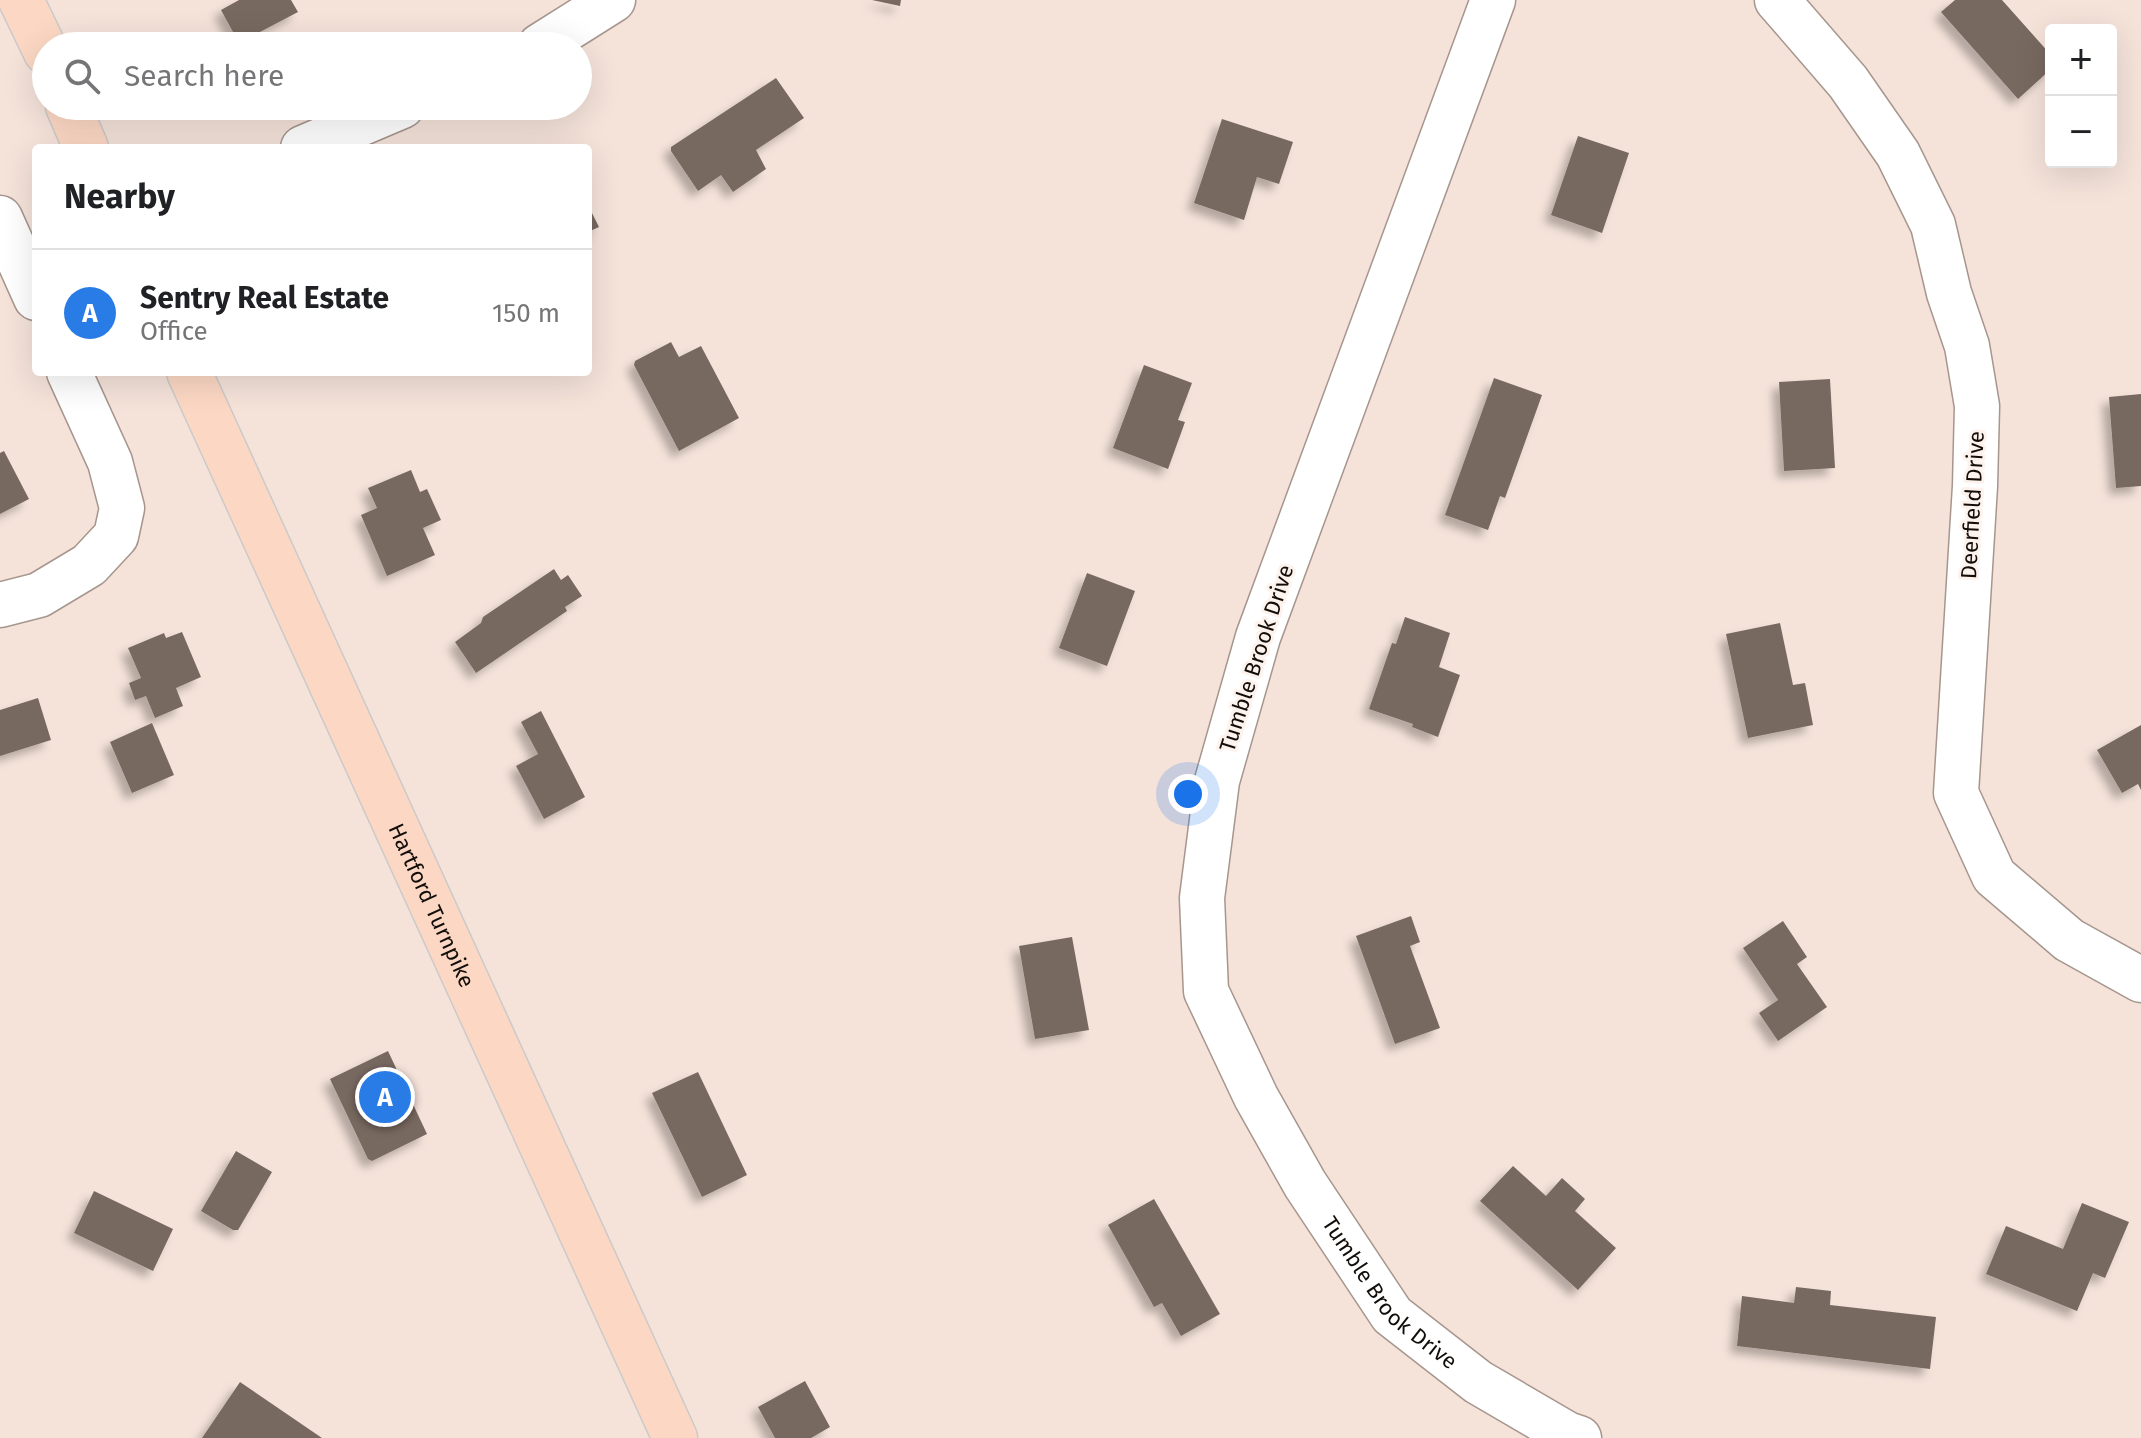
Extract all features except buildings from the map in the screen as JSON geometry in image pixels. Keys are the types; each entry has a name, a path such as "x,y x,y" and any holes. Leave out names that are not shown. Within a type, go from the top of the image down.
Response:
{"main road":[{"path":"21,0 36,32"},
{"path":"74,120 84,144"},
{"name":"Hartford Turnpike","path":"191,376 675,1438"}],"street":[{"path":"562,32 613,0"},
{"name":"Tumble Brook Drive","path":"1493,0 1258,637 1217,781 1202,898 1206,991 1256,1097 1305,1184 1392,1315 1478,1382 1579,1438"},
{"name":"Deerfield Drive","path":"1777,0 1848,82 1898,154 1933,225 1949,293 1967,346 1977,406 1956,793 1994,876 2069,940 2141,980"},
{"path":"312,144 369,120"},
{"path":"0,218 32,289"},
{"path":"0,605 39,595 89,565 116,536 122,508 110,462 71,376"}],"place":[{"name":"Sentry Real Estate","path":"385,1097"}]}
